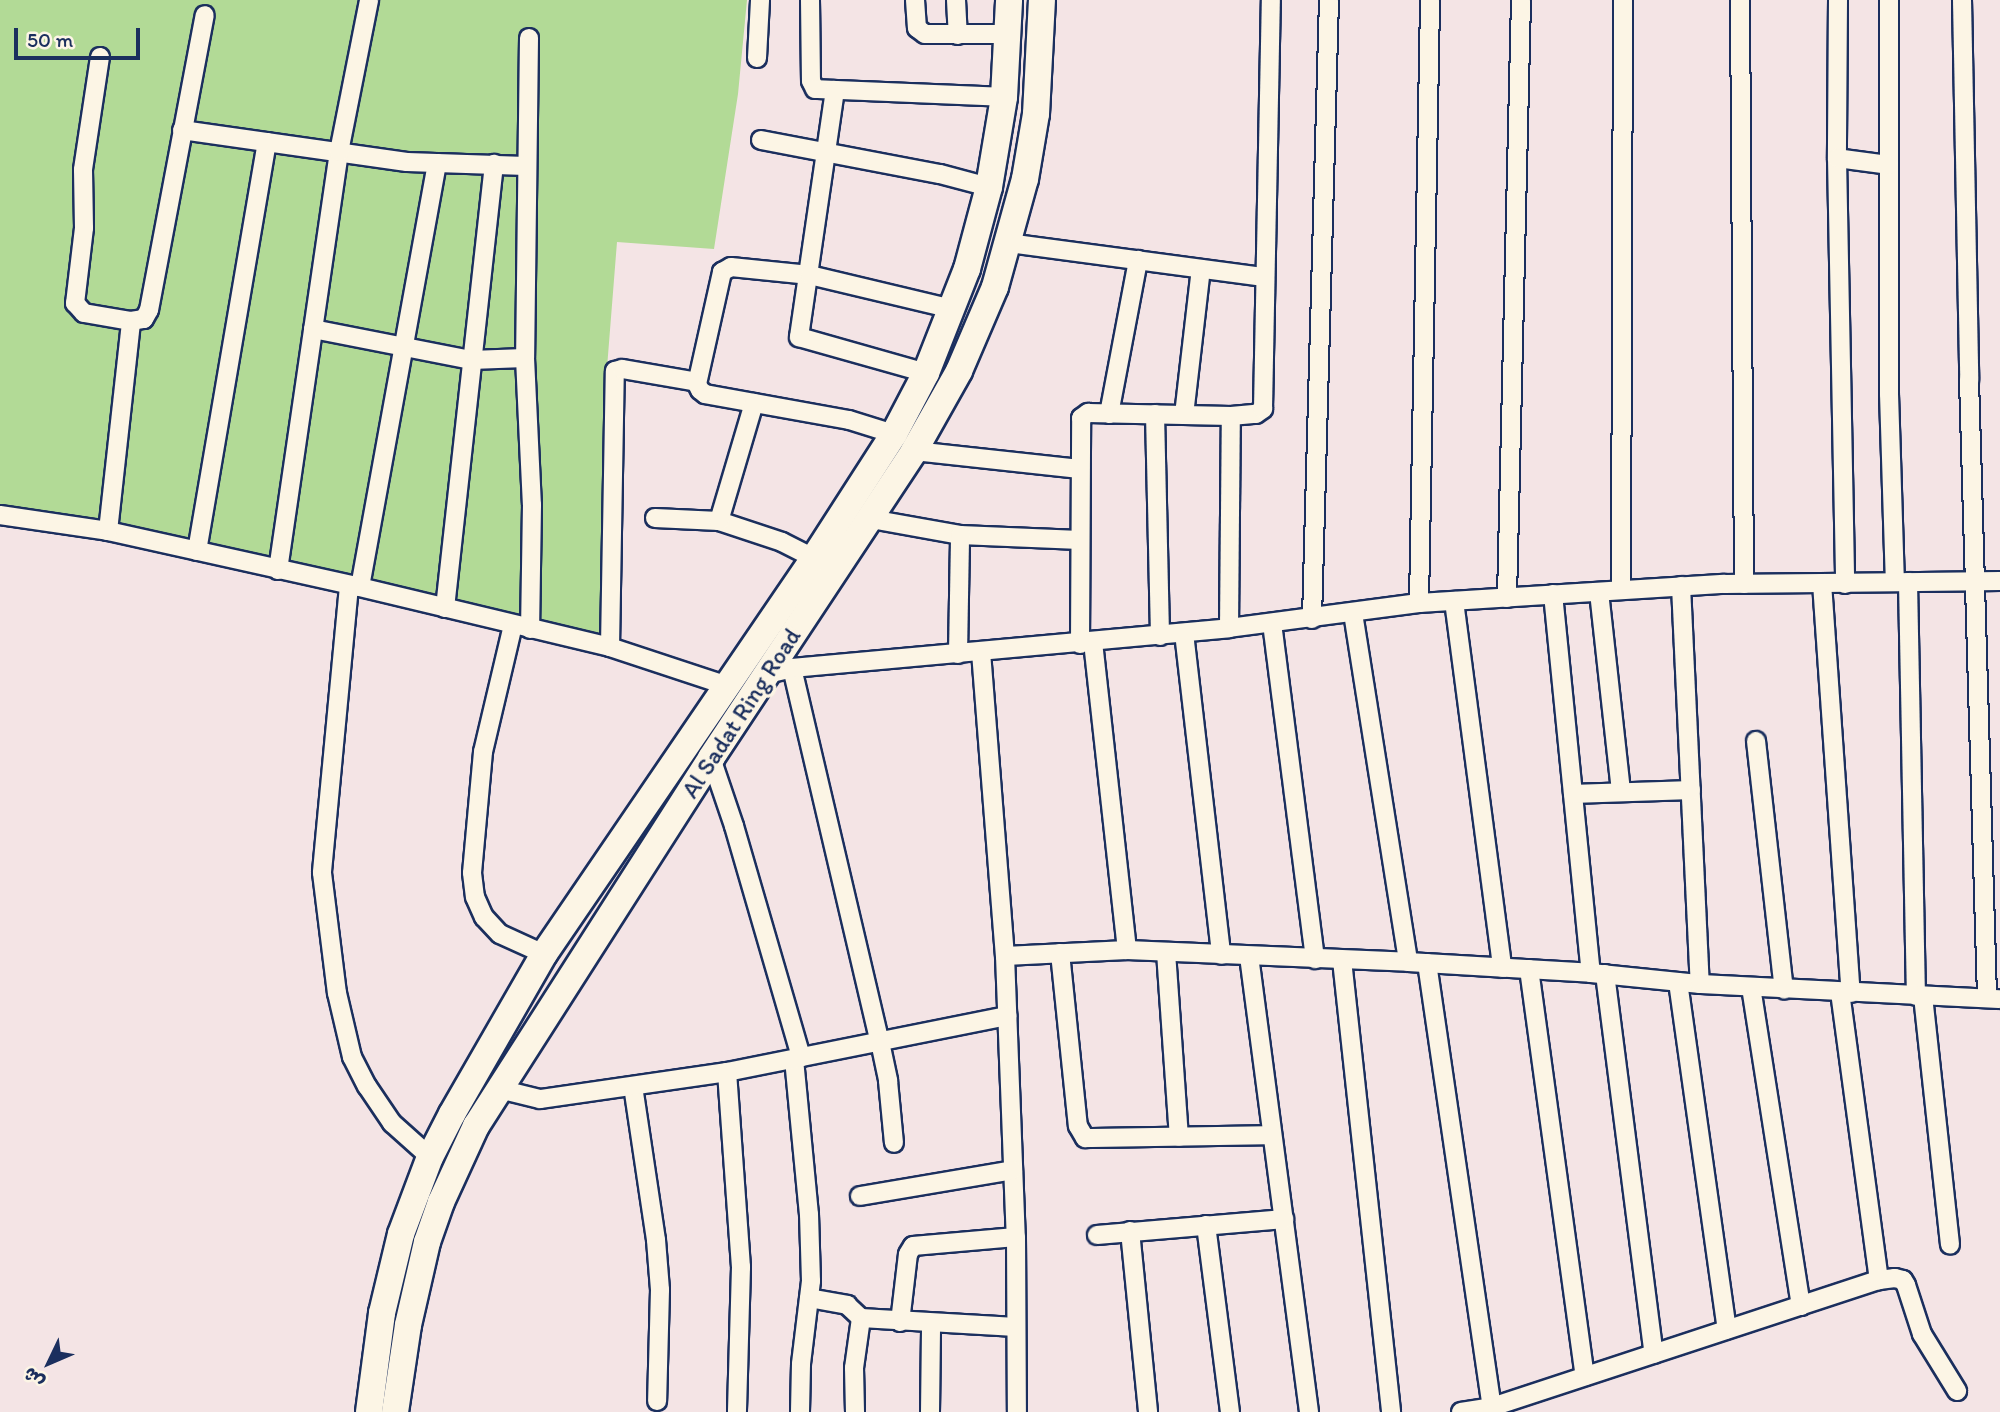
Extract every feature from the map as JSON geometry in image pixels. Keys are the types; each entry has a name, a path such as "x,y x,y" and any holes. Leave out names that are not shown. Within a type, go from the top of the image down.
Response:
{"highway":[{"name":"Al Sadat Ring Road","path":"395,1412 408,1325 427,1242 457,1164 499,1089 594,940 711,758 779,671 871,519 904,443 926,373 953,309 989,187 1004,97 1009,0"},
{"name":"Al Sadat Ring Road","path":"369,1412 391,1273 414,1195 430,1157 475,1073 544,954 814,558 904,443 969,350 1009,243 1025,179 1036,114 1041,0"},
{"path":"568,920 572,937 583,943 594,940"}],"street":[{"path":"278,570 339,152 369,0"},
{"path":"757,58 760,0"},
{"path":"810,0 811,81 815,89 1004,97"},
{"path":"915,0 919,31 929,35 1009,34"},
{"path":"956,0 958,34"},
{"path":"1127,950 1086,643 1080,540 1081,418 1088,413 1231,416 1256,414 1263,409 1271,0"},
{"path":"1311,619 1320,403 1329,0"},
{"path":"1419,603 1430,0"},
{"path":"1507,597 1521,0"},
{"path":"1621,590 1623,0"},
{"path":"1740,0 1744,584"},
{"path":"1838,0 1845,583"},
{"path":"1889,0 1889,394 1902,582 1920,996 1950,1245"},
{"path":"1005,956 1127,950 1427,963 1598,974 1700,984 1994,998 1974,582 1962,0"},
{"path":"100,57 83,170 84,228 75,303 84,313 131,321 144,319 149,310 205,15"},
{"path":"529,38 525,358 532,505 521,627 483,752 472,873 475,897 484,917 500,934 544,954"},
{"path":"835,90 799,337 926,373"},
{"path":"182,130 437,163 526,166"},
{"path":"761,141 940,174 989,187"},
{"path":"197,551 267,142"},
{"path":"1838,158 1889,165"},
{"path":"430,1157 392,1123 367,1086 352,1057 337,993 322,873 354,586 405,349 437,163"},
{"path":"445,608 494,164"},
{"path":"1009,243 1265,277"},
{"path":"1109,414 1138,260"},
{"path":"953,309 810,275 731,267 724,269 697,382 698,388 705,394 849,420 904,443 1080,469"},
{"path":"1184,415 1201,268"},
{"path":"108,531 131,321"},
{"path":"313,329 471,360 525,358"},
{"path":"610,647 615,372 622,369 697,382"},
{"path":"719,522 754,403"},
{"path":"1155,415 1160,636"},
{"path":"1229,628 1231,416"},
{"path":"0,515 108,531 354,586 610,647 728,686"},
{"path":"656,518 719,522 782,542 814,558"},
{"path":"871,519 960,535 1080,540"},
{"path":"958,654 960,535"},
{"path":"894,1143 888,1081 880,1042 779,671 1160,636 1353,614 1419,603 1681,586 2000,581"},
{"path":"1822,583 1846,993 1879,1280"},
{"path":"1681,586 1700,984"},
{"path":"1599,592 1621,792"},
{"path":"1553,594 1573,794 1654,1354"},
{"path":"1454,601 1502,968"},
{"path":"1353,614 1408,962"},
{"path":"1272,623 1315,959"},
{"path":"1184,633 1221,955"},
{"path":"981,652 1005,956 1016,1237 1017,1412"},
{"path":"1756,741 1784,989"},
{"path":"711,758 734,826 798,1058 809,1214 809,1298 801,1364 800,1412"},
{"path":"1573,794 1690,790"},
{"path":"1166,952 1179,1137"},
{"path":"1060,953 1081,1135 1088,1139 1272,1135"},
{"path":"1249,956 1309,1412"},
{"path":"1342,960 1391,1412"},
{"path":"1427,963 1492,1406"},
{"path":"1530,969 1585,1376"},
{"path":"1678,982 1727,1330"},
{"path":"1751,987 1801,1306"},
{"path":"499,1089 540,1099 633,1086 727,1072 1007,1016"},
{"path":"727,1072 741,1267 737,1412"},
{"path":"633,1086 656,1240 660,1290 657,1401"},
{"path":"860,1196 1013,1170"},
{"path":"1097,1235 1284,1219"},
{"path":"1206,1225 1230,1412"},
{"path":"1130,1231 1148,1412"},
{"path":"900,1322 908,1254 913,1246 1016,1237"},
{"path":"1461,1412 1492,1406 1879,1280 1903,1280 1922,1334 1957,1391"},
{"path":"809,1298 847,1305 861,1318 931,1325 1016,1327"},
{"path":"855,1412 854,1368 861,1318"},
{"path":"930,1412 931,1325"}],"green space":[{"path":"0,0 747,0 738,94 714,249 617,242 605,393 604,622 596,641 205,546 24,508 0,507"}]}
